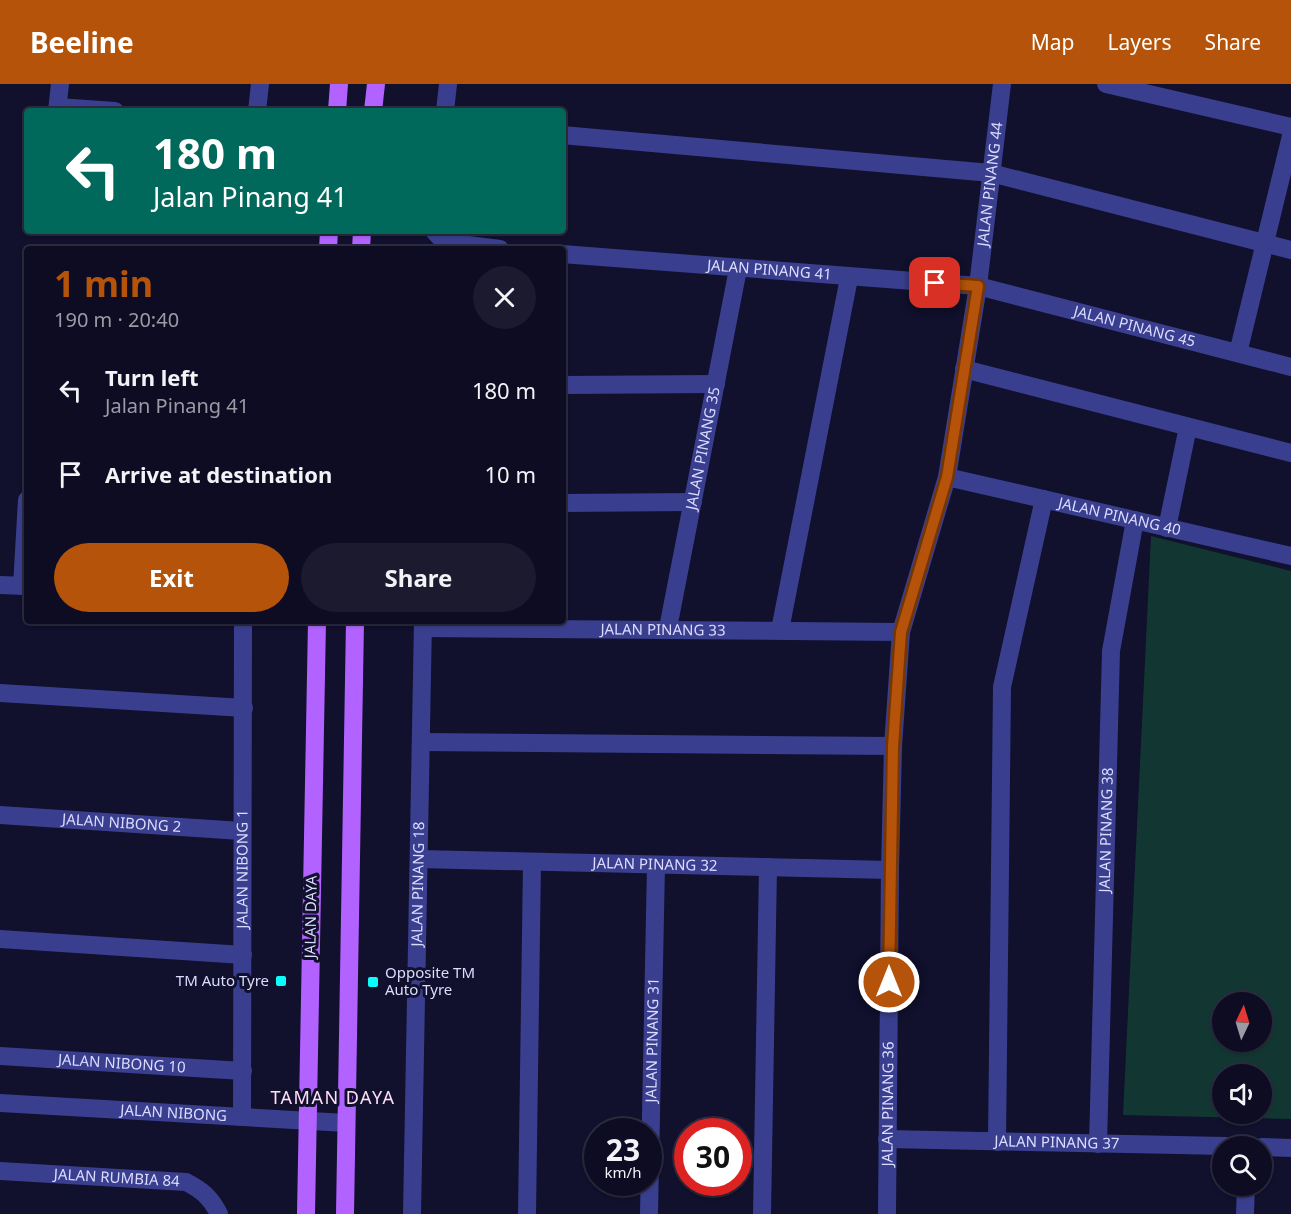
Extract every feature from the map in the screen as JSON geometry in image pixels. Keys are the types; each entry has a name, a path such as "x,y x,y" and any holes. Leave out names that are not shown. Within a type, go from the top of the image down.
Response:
{"main road":[{"path":"337,108 339,84"},
{"path":"373,108 376,84"},
{"name":"JALAN DAYA","path":"306,1214 317,624"},
{"path":"345,1214 355,624"}],"street":[{"path":"58,108 60,84"},
{"path":"257,108 260,84"},
{"path":"445,108 448,84"},
{"name":"JALAN PINANG 44","path":"978,286 1002,84"},
{"path":"1106,84 1291,127"},
{"path":"566,135 991,173 1291,250"},
{"path":"1238,353 1291,136"},
{"path":"439,237 485,246"},
{"name":"JALAN PINANG 41","path":"566,254 849,278 978,286"},
{"name":"JALAN PINANG 35","path":"668,628 738,269"},
{"path":"780,630 849,278"},
{"name":"JALAN PINANG 45","path":"978,286 1291,367"},
{"name":"JALAN PINANG 36","path":"887,1214 890,870 893,746 901,632 947,477 978,286"},
{"path":"964,369 1291,453"},
{"path":"566,385 716,384"},
{"path":"1167,528 1188,426"},
{"name":"JALAN PINANG 40","path":"947,477 1291,556"},
{"path":"997,1142 1002,687 1044,499"},
{"path":"566,503 693,502"},
{"name":"JALAN PINANG 38","path":"1098,1144 1111,651 1135,520"},
{"path":"0,585 24,586"},
{"name":"JALAN NIBONG 1","path":"242,1117 243,624"},
{"name":"JALAN PINANG 33","path":"423,624 901,632"},
{"name":"JALAN PINANG 18","path":"412,1214 423,624"},
{"path":"0,693 244,708"},
{"path":"421,742 893,746"},
{"name":"JALAN NIBONG 2","path":"0,815 241,831"},
{"name":"JALAN PINANG 32","path":"419,859 890,870"},
{"path":"526,1214 532,862"},
{"name":"JALAN PINANG 31","path":"648,1214 656,866"},
{"path":"762,1214 768,867"},
{"path":"0,939 243,955"},
{"name":"JALAN NIBONG 10","path":"0,1056 243,1071"},
{"name":"JALAN NIBONG","path":"0,1103 346,1123"},
{"name":"JALAN PINANG 37","path":"888,1139 1212,1146"},
{"path":"1272,1147 1291,1148"},
{"name":"JALAN RUMBIA 84","path":"0,1171 186,1182 201,1189 212,1200 219,1214"},
{"path":"1245,1214 1246,1196"}],"green space":[{"path":"1151,536 1291,571 1291,1119 1272,1119 1272,1064 1212,1064 1212,1117 1123,1115"}],"place":[{"name":"TM Auto Tyre","path":"281,981"},
{"name":"Opposite TM Auto Tyre","path":"373,982"}],"district":[{"name":"TAMAN DAYA","path":"333,1098"}],"route":[{"path":"889,982 893,746 901,632 947,477 978,286 935,283"}]}
